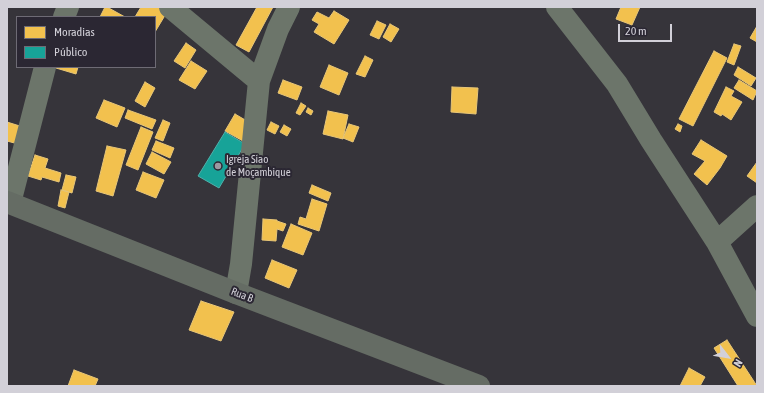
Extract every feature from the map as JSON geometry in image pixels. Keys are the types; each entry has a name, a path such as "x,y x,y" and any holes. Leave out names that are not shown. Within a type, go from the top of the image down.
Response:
{"main road":[{"name":"Rua B","path":"9,203 236,293 479,386"}],"street":[{"path":"170,7 259,81"},
{"path":"236,293 241,264 259,81 278,29 289,7"},
{"path":"557,7 617,84 716,242 757,316"},
{"path":"9,203 45,68"},
{"path":"716,242 757,206"}],"building: Moradias":[{"path":"105,7 107,7 123,16 100,16"},
{"path":"141,7 160,7 167,12 156,30 156,16 136,16"},
{"path":"257,7 273,7 249,52 236,45"},
{"path":"621,7 640,7 632,25 616,19"},
{"path":"334,11 349,20 334,44 314,32 319,24 312,20 317,12 329,18"},
{"path":"377,21 386,25 379,39 370,35"},
{"path":"390,24 399,29 391,42 383,37"},
{"path":"757,26 757,42 750,38"},
{"path":"186,43 196,50 185,68 174,61"},
{"path":"734,44 741,46 734,65 727,62"},
{"path":"714,51 727,58 693,126 679,119"},
{"path":"365,56 373,60 365,77 356,74"},
{"path":"191,61 207,71 195,89 179,80"},
{"path":"329,65 348,73 339,95 320,87"},
{"path":"738,67 756,78 751,86 734,75"},
{"path":"56,68 78,68 76,74"},
{"path":"283,80 302,87 297,100 278,93"},
{"path":"739,80 757,91 753,100 734,88"},
{"path":"145,82 155,88 145,107 135,101"},
{"path":"452,87 478,88 476,114 451,112"},
{"path":"726,87 734,91 731,96 742,102 731,120 722,114 721,116 714,112"},
{"path":"104,100 125,108 117,127 96,118"},
{"path":"301,103 306,106 300,115 296,113"},
{"path":"308,108 313,111 311,115 306,112"},
{"path":"128,110 156,120 152,129 125,118"},
{"path":"328,111 348,115 343,139 323,134"},
{"path":"235,114 252,124 243,141 225,131"},
{"path":"163,120 170,123 163,141 155,138"},
{"path":"7,122 23,127 18,144 7,141"},
{"path":"271,122 279,126 275,134 267,130"},
{"path":"349,124 359,127 353,142 343,138"},
{"path":"678,124 682,126 680,132 675,129"},
{"path":"284,125 291,129 287,136 280,132"},
{"path":"141,127 153,132 138,170 126,165"},
{"path":"701,140 727,156 707,185 694,174 705,161 692,154"},
{"path":"156,141 174,148 170,158 152,150"},
{"path":"107,146 126,150 113,196 96,191"},
{"path":"152,152 171,162 164,174 146,164"},
{"path":"35,155 48,159 45,168 61,173 59,182 42,177 41,180 28,176"},
{"path":"757,162 757,183 747,176"},
{"path":"143,172 164,180 156,198 136,190"},
{"path":"66,175 76,177 72,193 62,190"},
{"path":"312,185 331,193 328,201 309,193"},
{"path":"61,190 69,192 65,208 58,206"},
{"path":"312,199 327,204 319,231 298,224 300,217 306,219"},
{"path":"263,219 277,220 286,224 283,231 277,229 276,241 262,240"},
{"path":"291,224 312,233 303,255 282,247"},
{"path":"272,260 297,270 289,288 265,278"},
{"path":"201,301 234,312 221,341 189,330"},
{"path":"727,340 757,386 738,386 714,348"},
{"path":"689,368 705,377 700,386 680,386"},
{"path":"74,370 98,379 95,386 68,386"}],"building: Público":[{"path":"225,132 245,144 219,188 198,176"}],"place":[{"name":"Igreja Siao de Moçambique","path":"218,166"}]}
